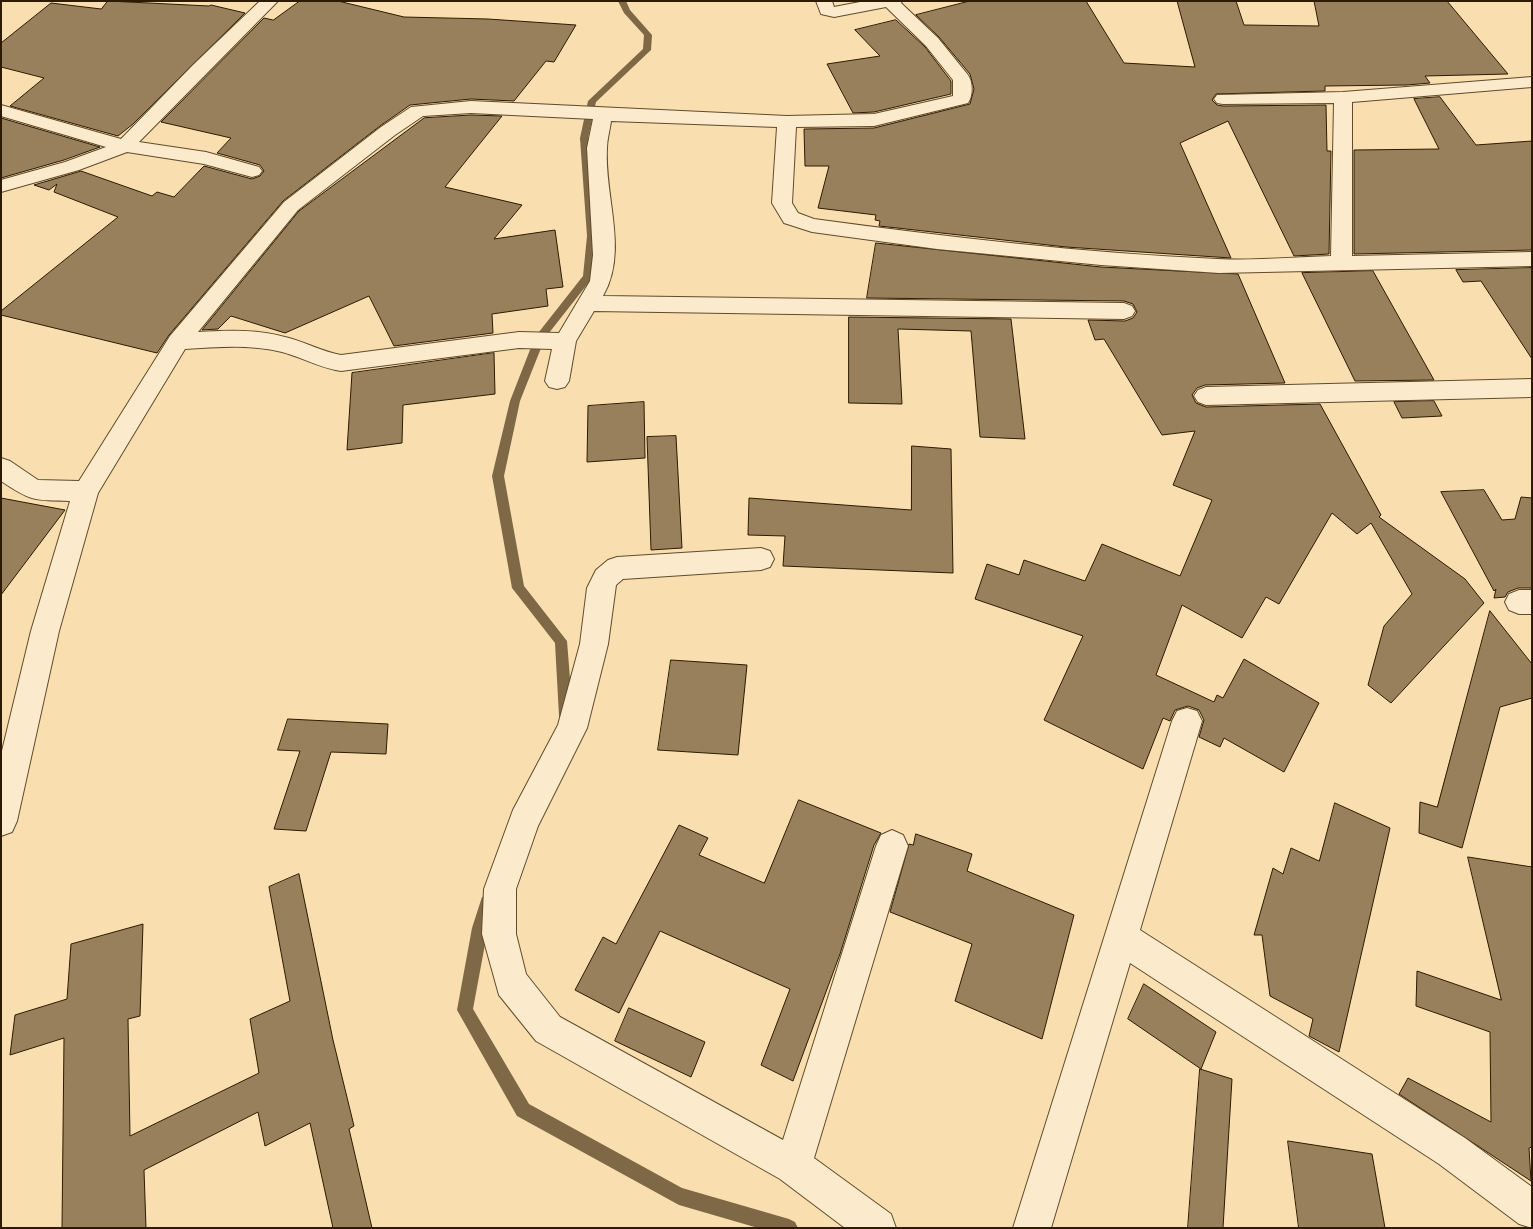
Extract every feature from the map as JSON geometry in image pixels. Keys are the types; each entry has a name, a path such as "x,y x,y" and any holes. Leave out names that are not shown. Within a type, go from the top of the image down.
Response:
{"street":[{"path":"1,186 72,166 124,146 199,69 270,1"},
{"path":"1,821 45,631 86,491 178,342 291,206 388,131 418,111 471,108 572,111 603,115 787,122 874,120 962,99 962,79 932,42 892,2 834,12 827,10 824,1"},
{"path":"1223,99 1344,97 1532,82"},
{"path":"1341,264 1344,97"},
{"path":"1,110 124,146 206,158 252,171"},
{"path":"557,382 564,341 601,281 604,255 597,148 603,115"},
{"path":"787,122 782,203 791,218 812,226 937,242 1101,258 1219,266 1532,259"},
{"path":"589,303 1124,311"},
{"path":"178,342 234,337 277,342 326,362 342,363 519,340 564,341"},
{"path":"1206,396 1532,388"},
{"path":"1,468 33,490 86,491"},
{"path":"761,559 617,568 605,578 601,588 594,644 572,728 524,821 500,889 500,934 511,983 548,1030 792,1166 877,1228"},
{"path":"1032,1228 1187,721"},
{"path":"792,1166 892,846"},
{"path":"1120,937 1452,1151 1532,1210"}],"building":[{"path":"108,1 211,5 245,13 133,124 118,136 10,106 44,78 1,67 1,43 51,3 101,9"},
{"path":"300,1 338,1 404,17 488,19 576,25 554,62 546,61 514,101 471,99 410,105 283,201 169,335 157,353 1,315 1,311 118,217 54,192 57,184 49,190 34,185 81,171 152,196 157,192 174,197 204,166 252,179 260,176 264,171 260,165 217,153 231,138 161,122 264,18 273,20"},
{"path":"970,1 1086,1 1124,63 1195,67 1177,1 1236,1 1244,25 1319,26 1314,1 1447,1 1508,74 1425,76 1430,83 1325,86 1325,91 1216,94 1212,100 1217,105 1223,106 1326,105 1327,151 1331,151 1329,254 1294,256 1228,121 1180,143 1231,258 1066,247 879,226 880,221 875,220 876,215 818,208 829,166 805,166 804,129 874,128 970,104 974,89 970,74 939,37 916,15"},
{"path":"896,20 925,47 951,81 951,94 874,112 853,113 827,64 880,56 855,30"},
{"path":"1440,97 1476,145 1532,141 1532,250 1354,254 1354,150 1439,149 1414,99"},
{"path":"471,115 502,116 445,187 522,205 494,239 555,230 563,287 546,289 548,306 492,314 493,333 394,346 369,296 285,333 231,316 218,329 202,330 299,211 424,118"},
{"path":"1,118 100,147 64,160 1,178"},
{"path":"876,243 1101,267 1238,274 1285,383 1205,385 1197,388 1192,395 1196,403 1206,407 1320,404 1381,515 1379,517 1465,579 1484,603 1391,703 1368,685 1384,626 1412,594 1371,523 1357,534 1332,513 1279,604 1266,597 1242,638 1182,605 1156,675 1214,702 1217,695 1223,698 1244,659 1319,703 1284,772 1224,738 1220,747 1199,737 1204,720 1199,710 1188,706 1175,710 1170,721 1163,718 1143,769 1044,720 1083,636 975,599 987,564 1019,575 1024,560 1085,581 1102,544 1180,576 1212,500 1173,485 1195,431 1162,435 1104,339 1095,340 1088,320 1125,321 1133,318 1137,312 1133,304 1124,301 867,298"},
{"path":"1532,268 1532,359 1481,281 1463,282 1456,270"},
{"path":"1373,271 1434,380 1355,381 1302,273"},
{"path":"849,317 1011,319 1025,439 980,437 971,331 898,329 902,404 849,403"},
{"path":"494,353 495,394 403,405 402,443 347,450 352,373"},
{"path":"1434,401 1442,416 1402,418 1394,402"},
{"path":"644,402 645,458 587,462 588,406"},
{"path":"676,436 682,548 651,550 647,437"},
{"path":"912,446 951,449 953,573 783,566 785,536 748,535 749,498 911,510"},
{"path":"1484,490 1502,520 1515,519 1521,497 1532,498 1532,588 1518,588 1508,592 1505,597 1494,598 1496,589 1494,591 1441,492"},
{"path":"1,498 65,510 1,595"},
{"path":"1490,611 1532,664 1532,698 1500,707 1462,848 1419,833 1420,802 1437,807"},
{"path":"671,660 747,665 738,755 658,750"},
{"path":"288,719 388,724 386,754 331,752 306,831 274,829 300,751 278,750"},
{"path":"799,800 881,833 874,845 840,954 793,1081 761,1065 790,989 660,931 619,1013 575,990 603,937 616,944 679,825 708,838 699,855 764,883"},
{"path":"1335,803 1390,828 1339,1052 1309,1036 1313,1019 1270,996 1262,935 1254,935 1273,868 1283,874 1291,848 1319,861"},
{"path":"916,834 972,854 967,871 1074,915 1042,1039 955,1001 972,944 890,912 909,844 913,845"},
{"path":"1468,857 1532,867 1532,1147 1529,1148 1531,1181 1399,1094 1408,1078 1491,1122 1490,1032 1416,1006 1417,971 1501,1000"},
{"path":"299,874 333,1040 354,1126 349,1129 372,1228 333,1228 310,1123 265,1146 258,1112 144,1170 146,1228 62,1228 64,1038 10,1055 15,1015 67,999 71,944 143,924 140,1016 128,1019 130,1136 259,1073 250,1019 290,1001 269,887"},
{"path":"1144,984 1216,1032 1201,1069 1128,1019"},
{"path":"629,1008 705,1042 691,1077 615,1041"},
{"path":"1200,1069 1232,1079 1223,1228 1188,1228"},
{"path":"1288,1141 1372,1154 1385,1228 1299,1228"}],"waterway":[{"path":"566,716 561,641 518,588 498,476 515,401 540,337 588,277 592,236 584,138 592,101 647,50 648,35 627,11 622,1"},
{"path":"487,902 480,928 465,1010 523,1110 679,1196 789,1228"}]}
